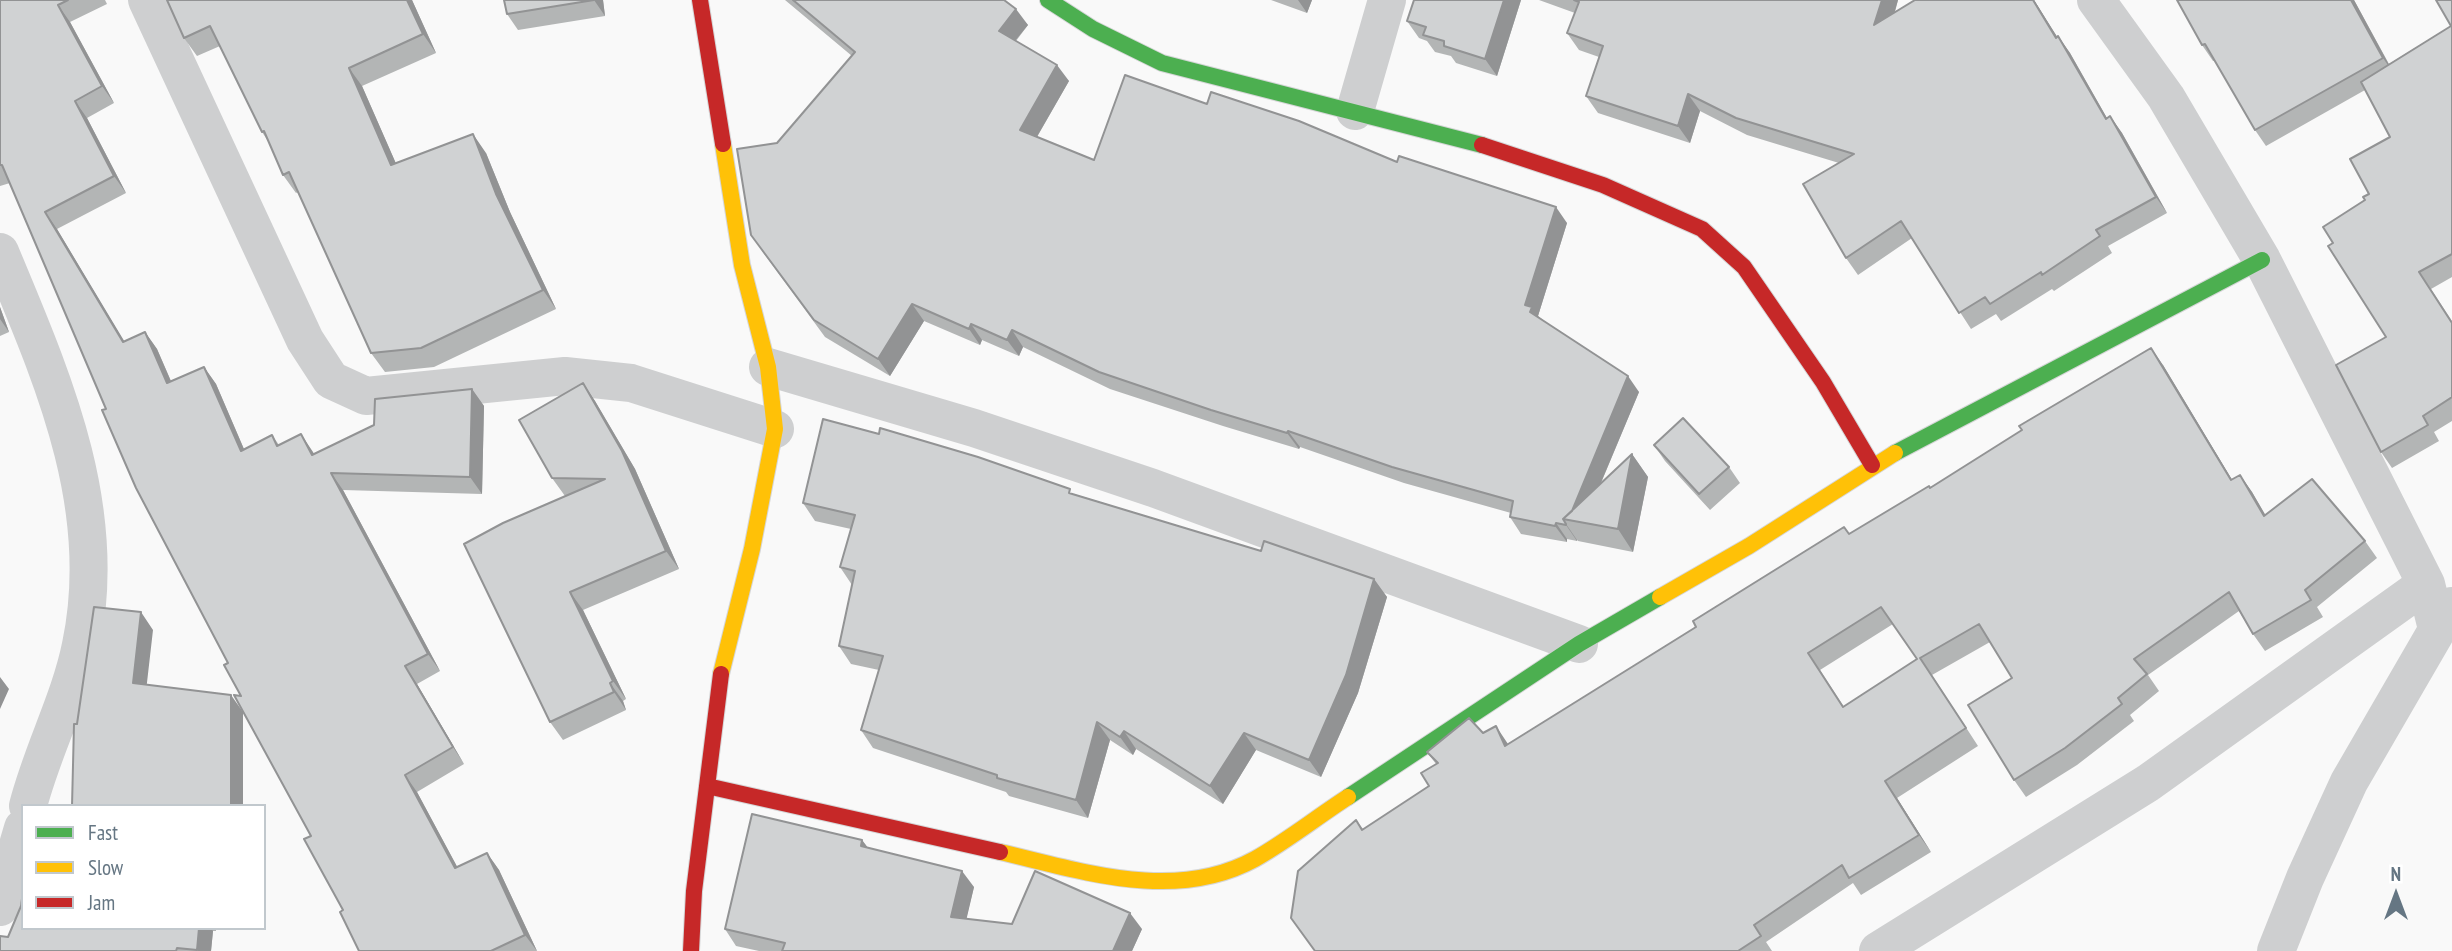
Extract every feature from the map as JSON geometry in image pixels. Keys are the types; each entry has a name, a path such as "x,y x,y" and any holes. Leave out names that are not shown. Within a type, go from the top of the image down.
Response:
{"street":[{"path":"147,0 305,340 331,380 366,396 565,376 631,383 775,429"},
{"path":"691,951 694,891 722,664 752,549 775,429 768,367 742,265 700,0"},
{"path":"1048,0 1094,29 1162,64 1460,138 1603,185 1702,229 1744,267 1824,383 1872,465"},
{"path":"1355,111 1387,0"},
{"path":"2096,0 2166,97 2262,260 2439,606"},
{"path":"0,252 60,407 79,470 90,533 81,644 59,724 29,804"},
{"path":"707,786 1100,875 1159,883 1205,876 1253,860 1579,644 1749,546 1872,465 2262,260"},
{"path":"768,367 974,428 1153,488 1579,644"},
{"path":"1878,951 2439,606"},
{"path":"2276,951 2305,878 2349,782 2439,606"},
{"path":"0,907 21,835"}],"building":[{"path":"0,0 68,0 58,5 102,86 75,101 114,176 45,212 123,342 145,332 167,383 204,367 241,451 272,435 277,446 301,434 312,455 374,425 375,399 472,389 470,477 331,473 428,654 405,666 453,747 405,775 455,868 487,853 525,935 491,951 359,951 340,912 343,910 304,839 311,836 234,695 241,696 224,665 228,663 136,488 102,410 106,409 0,165"},
{"path":"167,0 407,0 423,34 349,68 391,165 473,134 496,194 543,290 421,348 371,353 289,172 283,175 264,131 262,132 210,26 184,38"},
{"path":"504,0 594,0 507,14"},
{"path":"793,0 1004,0 1016,9 999,31 1057,65 1020,130 1094,160 1125,75 1207,104 1211,92 1299,121 1397,162 1399,156 1556,207 1525,305 1532,307 1530,312 1628,376 1572,511 1563,519 1566,525 1556,523 1555,526 1510,517 1513,501 1392,467 1288,431 1287,433 1211,410 1099,372 1012,330 1007,340 971,324 969,329 912,304 878,359 814,320 751,235 737,149 777,143 855,52"},
{"path":"1414,0 1504,0 1485,59 1444,46 1444,41 1423,35 1426,27 1407,21"},
{"path":"1574,0 1882,0 1874,25 1915,0 2033,0 2056,38 2058,36 2106,119 2110,116 2156,197 2096,230 2100,236 2042,275 2041,272 1990,304 1985,297 1959,313 1901,221 1846,258 1803,184 1854,154 1736,118 1688,94 1678,126 1586,96 1603,46 1567,33 1579,2"},
{"path":"2177,0 2351,0 2383,58 2255,130"},
{"path":"2436,0 2452,0 2452,254 2419,272 2452,323 2452,397 2423,416 2428,425 2381,452 2336,365 2386,337 2328,246 2333,243 2323,227 2365,200 2363,197 2369,194 2350,159 2390,137 2361,82 2451,26"},
{"path":"2151,348 2231,480 2240,475 2264,516 2312,479 2365,541 2305,590 2311,600 2253,634 2229,592 2134,659 2147,674 2118,698 2122,704 2065,748 2014,780 1968,705 2012,678 1979,624 1920,658 1966,728 1885,781 1919,835 1849,878 1842,865 1754,925 1761,936 1738,951 1315,951 1291,918 1298,871 1356,820 1362,830 1429,786 1421,773 1438,763 1427,752 1469,718 1483,733 1496,726 1505,746 1696,627 1693,621 1844,527 1849,534 1929,486 1930,488 2022,430 2019,426","holes":["1881,607 1917,659 1843,707 1808,653"]},
{"path":"583,383 622,451 666,551 570,592 613,681 610,683 614,692 550,722 464,544 503,523 605,479 552,478 519,420"},
{"path":"1683,418 1729,467 1699,494 1654,445"},
{"path":"823,419 879,434 880,428 978,457 1070,489 1069,493 1261,551 1264,541 1374,579 1346,675 1309,760 1244,733 1210,786 1124,731 1120,737 1097,722 1076,800 997,778 997,775 861,730 883,656 839,646 855,571 840,567 855,515 803,503"},
{"path":"1632,454 1618,529 1563,519"},
{"path":"94,607 141,612 133,683 231,695 231,804 72,804 74,724 77,724"},
{"path":"752,814 862,840 861,846 962,871 951,917 1012,924 1035,871 1130,913 1113,951 782,951 785,943 725,929"},
{"path":"21,906 21,930 199,930 197,950 177,948 176,951 0,951 0,936 8,937"}],"traffic: fast":[{"path":"1048,0 1093,29 1162,63 1482,145"},
{"path":"1895,453 2262,260"},
{"path":"1348,797 1579,644 1660,597"}],"traffic: slow":[{"path":"721,674 752,549 775,429 768,367 742,265 723,144"},
{"path":"1660,597 1749,546 1895,453"},
{"path":"1000,852 1128,879 1193,879 1224,872 1255,859 1348,797"}],"traffic: jam":[{"path":"700,0 723,144"},
{"path":"1482,145 1603,185 1702,229 1744,267 1823,382 1872,465"},
{"path":"691,951 694,891 721,674"},
{"path":"707,786 1000,852"}]}
